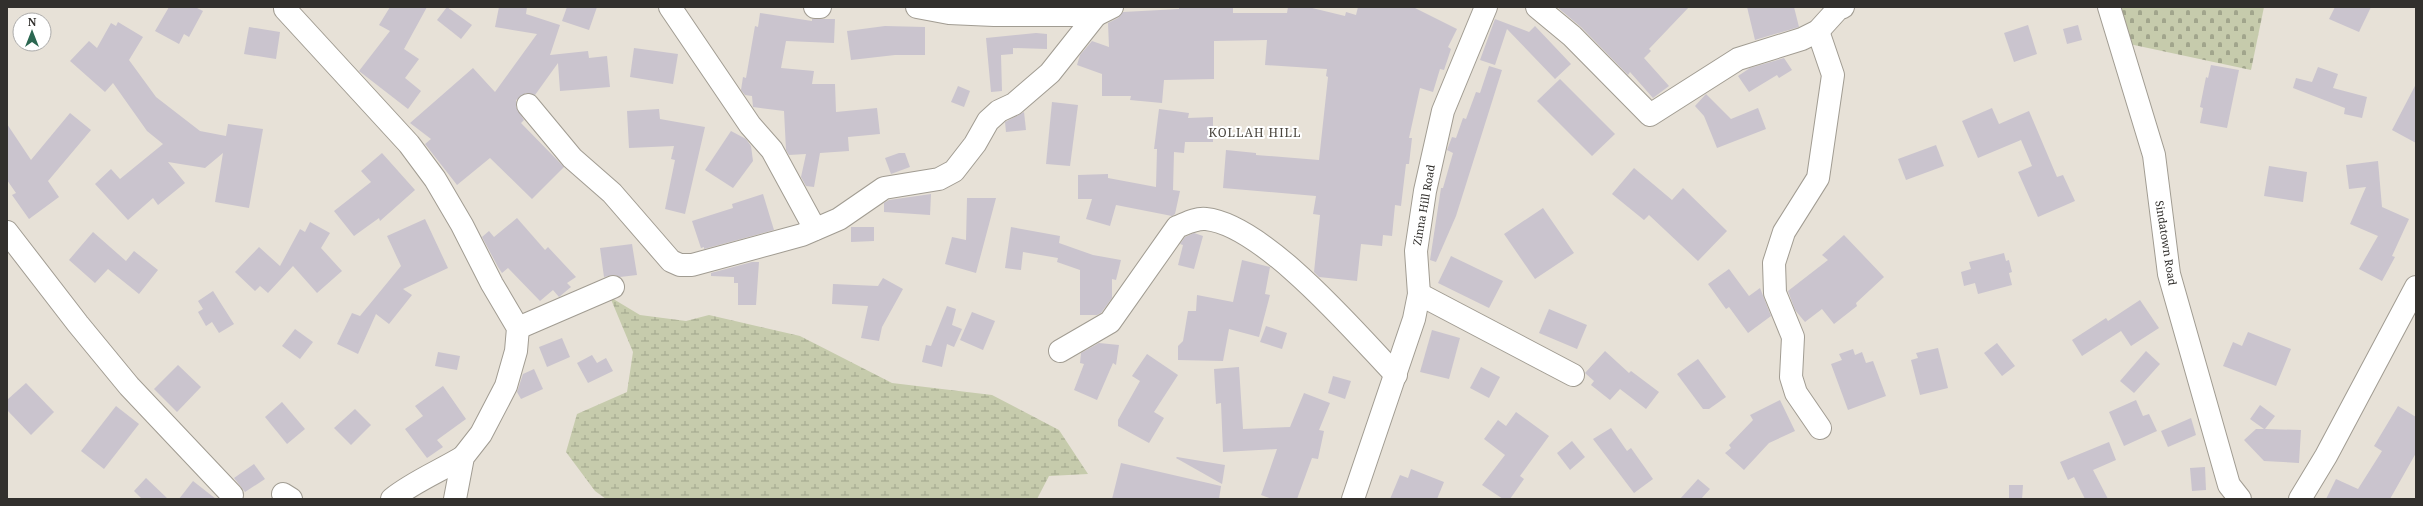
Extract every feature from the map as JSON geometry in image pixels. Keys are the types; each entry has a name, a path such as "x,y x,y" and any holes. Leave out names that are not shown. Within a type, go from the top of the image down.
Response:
{"street":[{"path":"670,7 750,125 772,150 815,229"},
{"path":"815,7 820,7"},
{"path":"917,7 948,13 994,16 1090,11"},
{"name":"Zinna Hill Road","path":"1353,499 1396,375 1419,294 1416,251 1425,191 1443,112 1486,7"},
{"path":"1537,7 1572,36 1650,115 1738,59 1802,39 1818,31 1838,9 1843,7"},
{"name":"Sindatown Road","path":"2110,7 2154,155 2169,274 2229,486 2240,499"},
{"path":"285,8 409,144 435,179 462,225 492,284 518,328 516,352 506,386 481,434 463,457 422,481 406,488 392,499"},
{"path":"528,104 572,158 612,193 671,261 680,265 692,265 815,229 839,219 884,188 939,179 954,171 975,144 988,120 1014,104 1050,73 1090,11"},
{"path":"1818,31 1833,75 1818,178 1784,232 1774,263 1775,293 1793,337 1791,376 1796,393 1820,428"},
{"path":"1060,350 1110,322 1177,227 1193,220 1206,219 1233,228 1266,246 1325,301 1396,375"},
{"path":"7,232 78,324 129,386 232,495"},
{"path":"518,328 613,287"},
{"path":"2300,499 2326,456 2416,287"},
{"path":"1419,294 1573,375"},
{"path":"455,499 463,457"}],"green space":[{"path":"2113,7 2264,7 2251,70 2120,42"},
{"path":"610,297 640,315 686,321 709,315 800,336 892,383 992,395 1059,430 1088,474 1049,476 1037,499 606,499 595,491 566,452 577,414 627,392 633,352"}],"building":[{"path":"169,7 195,7 203,11 189,37 184,34 179,44 155,31"},
{"path":"390,7 427,7 404,49 419,59 405,78 421,91 408,109 359,71 390,31 379,25"},
{"path":"447,7 472,25 461,39 437,20"},
{"path":"499,7 527,7 526,14 560,25 550,55 588,51 589,58 607,56 610,87 560,91 558,63 535,95 526,93 516,100 516,107 524,120 521,123 564,167 532,199 490,158 457,185 425,144 431,139 410,123 473,68 495,92 537,34 495,27"},
{"path":"567,7 597,7 589,30 562,21"},
{"path":"1179,7 1233,7 1233,13 1287,13 1288,7 1308,7 1345,16 1346,12 1356,15 1358,7 1413,7 1457,29 1448,47 1451,49 1444,70 1440,69 1433,92 1420,88 1409,138 1412,138 1409,164 1406,164 1401,206 1395,205 1392,236 1383,235 1382,246 1361,244 1357,281 1319,277 1314,272 1320,215 1313,214 1316,196 1223,188 1226,150 1256,153 1256,155 1319,160 1328,77 1326,76 1327,69 1265,65 1267,40 1214,41 1214,79 1164,80 1162,103 1130,100 1131,96 1102,96 1102,74 1077,65 1080,55 1092,41 1109,47 1108,23 1118,18 1123,12 1179,9"},
{"path":"1557,7 1689,7 1649,49 1651,51 1644,58 1669,86 1653,98 1630,72 1628,75 1581,27"},
{"path":"1747,7 1794,7 1799,27 1755,40"},
{"path":"2335,7 2371,7 2359,32 2329,19"},
{"path":"760,13 812,21 812,19 835,19 834,43 786,41 781,68 814,71 812,84 835,84 836,112 877,108 880,134 848,137 849,151 820,153 814,187 806,186 801,177 806,154 789,155 786,150 784,111 753,107 752,96 745,95 741,90 743,77 746,78 755,26 758,27"},
{"path":"1495,19 1529,32 1535,26 1571,64 1555,79 1507,29 1495,65 1480,60"},
{"path":"118,22 143,37 129,60 156,97 200,131 226,136 228,124 263,129 249,208 215,202 223,153 205,168 168,162 185,183 158,205 153,198 128,220 95,184 111,169 120,179 163,144 147,131 113,83 105,92 70,61 89,41 97,48 111,23 116,26"},
{"path":"2028,25 2037,54 2014,62 2004,33"},
{"path":"2078,25 2082,40 2067,44 2063,29"},
{"path":"885,26 925,27 925,55 895,55 851,60 847,31"},
{"path":"249,27 280,32 276,59 244,54"},
{"path":"1036,33 1047,34 1047,49 1013,48 1013,54 1001,55 1002,91 991,92 986,38"},
{"path":"634,48 678,54 673,84 630,77"},
{"path":"1784,58 1792,70 1779,78 1777,75 1749,92 1738,76 1750,68"},
{"path":"2211,65 2239,70 2227,128 2200,123 2203,108 2200,107 2206,77 2208,78"},
{"path":"1489,66 1502,70 1456,216 1436,262 1430,260 1441,188 1443,188 1453,153 1447,150 1452,137 1456,138 1463,118 1466,119 1476,92 1480,93"},
{"path":"2318,67 2338,74 2333,88 2367,97 2362,118 2344,114 2345,108 2293,88 2296,78 2312,82"},
{"path":"1560,79 1615,134 1592,156 1537,101"},
{"path":"2416,84 2416,143 2392,130"},
{"path":"958,86 970,91 964,107 951,102"},
{"path":"1706,94 1731,119 1758,108 1766,129 1717,148 1704,116 1695,106"},
{"path":"1052,102 1078,105 1070,166 1046,164"},
{"path":"1992,108 1999,124 2029,111 2057,177 2063,175 2075,201 2038,217 2018,172 2032,166 2021,140 1978,158 1962,121"},
{"path":"659,109 660,119 705,127 685,214 665,209 675,160 671,159 674,146 629,148 627,111"},
{"path":"1159,109 1189,113 1188,118 1213,117 1213,142 1185,142 1184,153 1174,152 1173,190 1180,191 1175,214 1172,216 1116,205 1110,226 1086,219 1092,199 1078,199 1078,175 1108,174 1108,178 1156,187 1157,149 1154,149"},
{"path":"1024,112 1026,130 1006,132 1005,122"},
{"path":"70,113 91,130 48,181 59,197 29,219 12,195 16,193 7,180 7,124 31,160"},
{"path":"731,131 746,139 751,146 753,161 733,188 705,170"},
{"path":"1936,145 1944,166 1906,180 1898,159"},
{"path":"382,153 415,190 380,221 379,218 354,236 334,211 371,182 361,171"},
{"path":"899,153 905,153 910,167 891,174 885,158"},
{"path":"2378,161 2382,207 2409,219 2392,256 2395,257 2382,281 2359,269 2378,236 2350,224 2366,187 2349,189 2346,165"},
{"path":"2269,166 2307,172 2303,202 2264,196"},
{"path":"1634,168 1672,200 1683,188 1727,231 1698,261 1649,215 1644,220 1612,194"},
{"path":"763,194 774,230 704,249 704,247 701,248 692,221 733,208 732,204"},
{"path":"931,194 930,215 884,212 884,203 889,200"},
{"path":"967,198 996,198 976,273 945,264 952,237 966,240"},
{"path":"1543,208 1574,253 1535,279 1504,234"},
{"path":"517,218 545,250 548,247 576,277 567,283 571,287 559,297 553,290 540,301 508,268 502,273 482,237 489,231 494,237"},
{"path":"425,219 448,268 403,289 412,295 389,324 376,314 358,354 337,344 352,313 360,316 401,266 387,236"},
{"path":"310,222 330,233 321,248 342,271 317,293 293,266 268,293 260,286 255,291 235,272 259,247 280,266 300,229 305,232"},
{"path":"851,227 874,227 874,241 851,242"},
{"path":"1011,227 1060,236 1059,243 1093,255 1121,260 1116,280 1112,279 1112,298 1101,313 1097,315 1080,315 1080,270 1057,262 1058,258 1023,252 1021,270 1005,268"},
{"path":"93,232 126,261 134,251 158,270 139,294 108,269 95,283 69,260"},
{"path":"1194,233 1203,236 1194,269 1178,265 1183,245 1180,244 1185,237"},
{"path":"1844,235 1884,277 1856,303 1857,306 1834,324 1822,309 1805,322 1795,310 1788,291 1828,260 1822,255"},
{"path":"632,244 637,275 620,277 614,275 604,277 600,248"},
{"path":"2004,253 2006,261 2009,260 2012,272 2009,273 2012,285 1978,294 1975,283 1964,286 1961,272 1971,269 1969,262"},
{"path":"1451,256 1503,281 1489,308 1438,283"},
{"path":"1242,260 1270,267 1265,294 1270,295 1259,337 1229,329 1223,361 1178,360 1178,346 1183,341 1188,311 1196,311 1197,295 1233,302"},
{"path":"752,262 759,262 756,305 738,305 738,283 734,283 734,277 711,276 711,273"},
{"path":"1729,269 1749,296 1760,288 1771,316 1748,333 1729,307 1726,309 1708,284"},
{"path":"883,278 903,289 882,327 879,341 861,338 868,306 832,304 833,284 878,286"},
{"path":"213,291 234,324 219,333 212,322 206,326 198,312 203,309 198,301"},
{"path":"2140,300 2159,328 2131,346 2121,331 2082,356 2072,340 2106,318 2108,321"},
{"path":"947,306 956,309 952,325 962,329 954,347 947,344 942,367 922,362 926,345 931,346"},
{"path":"1549,309 1587,325 1577,349 1539,333"},
{"path":"972,312 995,321 983,350 960,340"},
{"path":"1266,326 1287,333 1282,349 1260,342"},
{"path":"295,329 313,342 300,359 282,346"},
{"path":"1432,330 1460,338 1449,379 1420,372"},
{"path":"2248,332 2291,349 2276,386 2223,366 2233,342 2242,346"},
{"path":"562,338 570,357 547,367 539,347"},
{"path":"1099,343 1119,345 1116,365 1113,363 1097,400 1074,390 1084,364 1080,363 1081,353"},
{"path":"1997,343 2015,366 2002,376 1984,353"},
{"path":"1938,348 1948,388 1920,395 1911,360 1918,358 1916,353"},
{"path":"1853,349 1855,355 1862,352 1866,363 1873,361 1886,396 1848,410 1831,364 1842,360 1839,354"},
{"path":"1605,351 1629,373 1631,371 1659,392 1646,409 1620,389 1610,400 1591,385 1594,381 1585,373"},
{"path":"2146,351 2160,364 2134,393 2120,381"},
{"path":"438,352 460,356 457,370 435,366"},
{"path":"1147,354 1178,375 1154,412 1164,418 1149,443 1118,426 1118,420 1140,381 1132,376"},
{"path":"592,355 597,363 606,358 613,371 588,383 577,363"},
{"path":"1698,359 1726,397 1709,409 1703,409 1677,374"},
{"path":"178,365 201,387 177,412 154,389"},
{"path":"1239,367 1243,429 1290,427 1304,393 1330,403 1319,430 1324,431 1318,459 1312,458 1297,499 1272,499 1261,495 1277,449 1223,452 1221,403 1216,404 1214,369"},
{"path":"1481,367 1500,377 1489,398 1470,388"},
{"path":"534,369 543,389 521,399 517,392 523,374"},
{"path":"1333,376 1351,381 1345,399 1328,393"},
{"path":"26,383 54,412 31,435 7,410 7,400"},
{"path":"443,386 466,419 437,440 443,447 427,458 405,429 423,416 415,406"},
{"path":"1780,400 1795,431 1769,443 1744,470 1725,453 1731,448 1729,445 1753,420 1750,415"},
{"path":"2136,400 2143,416 2149,414 2157,431 2124,446 2109,412"},
{"path":"282,402 305,429 287,444 265,417"},
{"path":"2260,405 2275,416 2265,429 2301,430 2299,463 2264,461 2244,440 2256,429 2264,429 2250,419"},
{"path":"116,406 139,424 104,469 81,451"},
{"path":"2398,406 2416,417 2416,453 2390,499 2326,499 2336,479 2358,489 2382,451 2374,446"},
{"path":"355,409 371,425 351,445 334,428"},
{"path":"1516,412 1549,436 1520,476 1524,479 1510,499 1503,499 1482,485 1505,455 1484,439 1498,420 1506,426"},
{"path":"2191,418 2196,435 2168,447 2161,431"},
{"path":"1611,428 1627,451 1631,448 1653,479 1634,493 1593,439"},
{"path":"1572,441 1585,457 1570,470 1557,453"},
{"path":"2109,442 2116,460 2093,470 2108,499 2085,499 2074,477 2068,480 2060,462"},
{"path":"1176,458 1225,465 1222,484"},
{"path":"1121,463 1221,486 1219,499 1112,499"},
{"path":"254,464 265,479 245,492 234,478"},
{"path":"2205,467 2206,490 2192,491 2190,468"},
{"path":"1411,469 1444,482 1437,499 1390,499 1400,475 1408,478"},
{"path":"146,478 168,499 142,499 134,491"},
{"path":"1698,479 1710,489 1701,499 1680,499"},
{"path":"193,481 216,499 179,499"},
{"path":"2009,485 2023,485 2022,499 2009,499"}],"district":[{"name":"KOLLAH HILL","path":"1255,133"}]}
